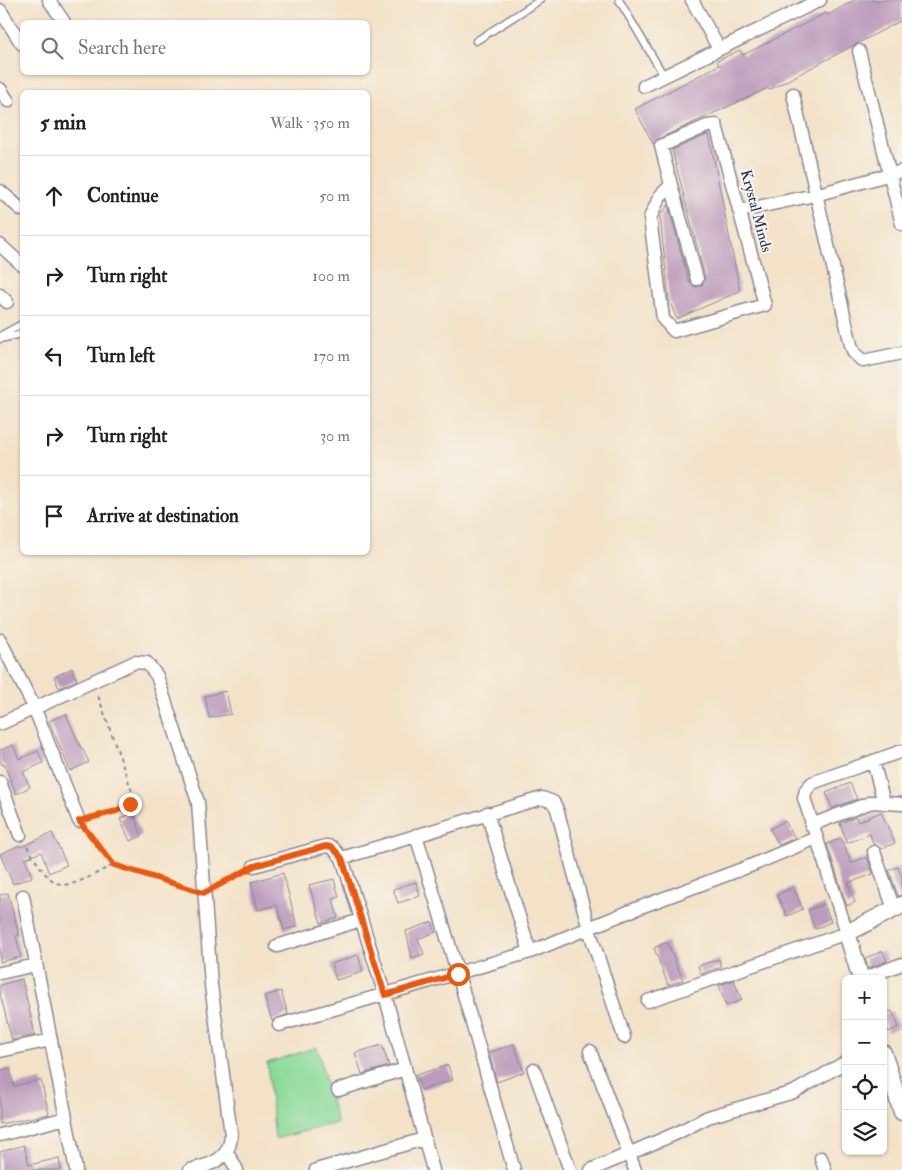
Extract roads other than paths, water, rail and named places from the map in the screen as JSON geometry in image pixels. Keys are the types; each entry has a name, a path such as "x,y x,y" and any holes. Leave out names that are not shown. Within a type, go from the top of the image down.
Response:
{"street":[{"path":"49,0 63,20"},
{"path":"692,0 720,49"},
{"path":"644,86 820,0"},
{"path":"0,10 20,41"},
{"path":"859,51 896,173 902,224"},
{"path":"0,89 8,101"},
{"path":"793,94 815,194 854,353 863,361 902,353"},
{"name":"Krystal Minds","path":"716,125 765,305 674,331 663,320 650,218 660,196 671,185 661,146 707,126 716,125"},
{"path":"739,210 815,194 896,173"},
{"path":"671,185 696,278"},
{"path":"0,191 20,208"},
{"path":"0,245 20,263"},
{"path":"0,640 34,707 79,821"},
{"path":"0,724 135,662 147,663 153,668 198,802 217,1040 231,1134 231,1142 227,1152 221,1159 211,1165 190,1170"},
{"path":"860,975 804,798 806,790 812,783 902,751"},
{"path":"873,761 884,803"},
{"path":"0,782 20,834"},
{"path":"342,858 542,798 553,802 560,817 589,929 624,1036"},
{"path":"811,824 872,802 902,804"},
{"path":"487,813 530,952"},
{"path":"416,835 514,1170"},
{"path":"279,1025 530,952 638,908 750,866 816,838"},
{"path":"254,866 326,846 332,847 342,858 385,995 433,1170"},
{"path":"648,1001 847,933 898,907 874,852"},
{"path":"23,896 76,1170"},
{"path":"277,946 361,920"},
{"path":"872,975 902,964"},
{"path":"0,973 36,965"},
{"path":"0,1051 51,1040"},
{"path":"590,1051 635,1170"},
{"path":"591,1170 677,1133 708,1117 794,1092 842,1064"},
{"path":"887,1065 902,1112"},
{"path":"338,1090 405,1068"},
{"path":"534,1070 570,1170"},
{"path":"0,1135 66,1118"},
{"path":"316,1170 424,1139"},
{"path":"227,1152 237,1170"}],"lane":[{"path":"476,41 540,0"},
{"path":"619,0 664,76"},
{"path":"0,337 20,325"},
{"path":"0,337 20,334"}]}
